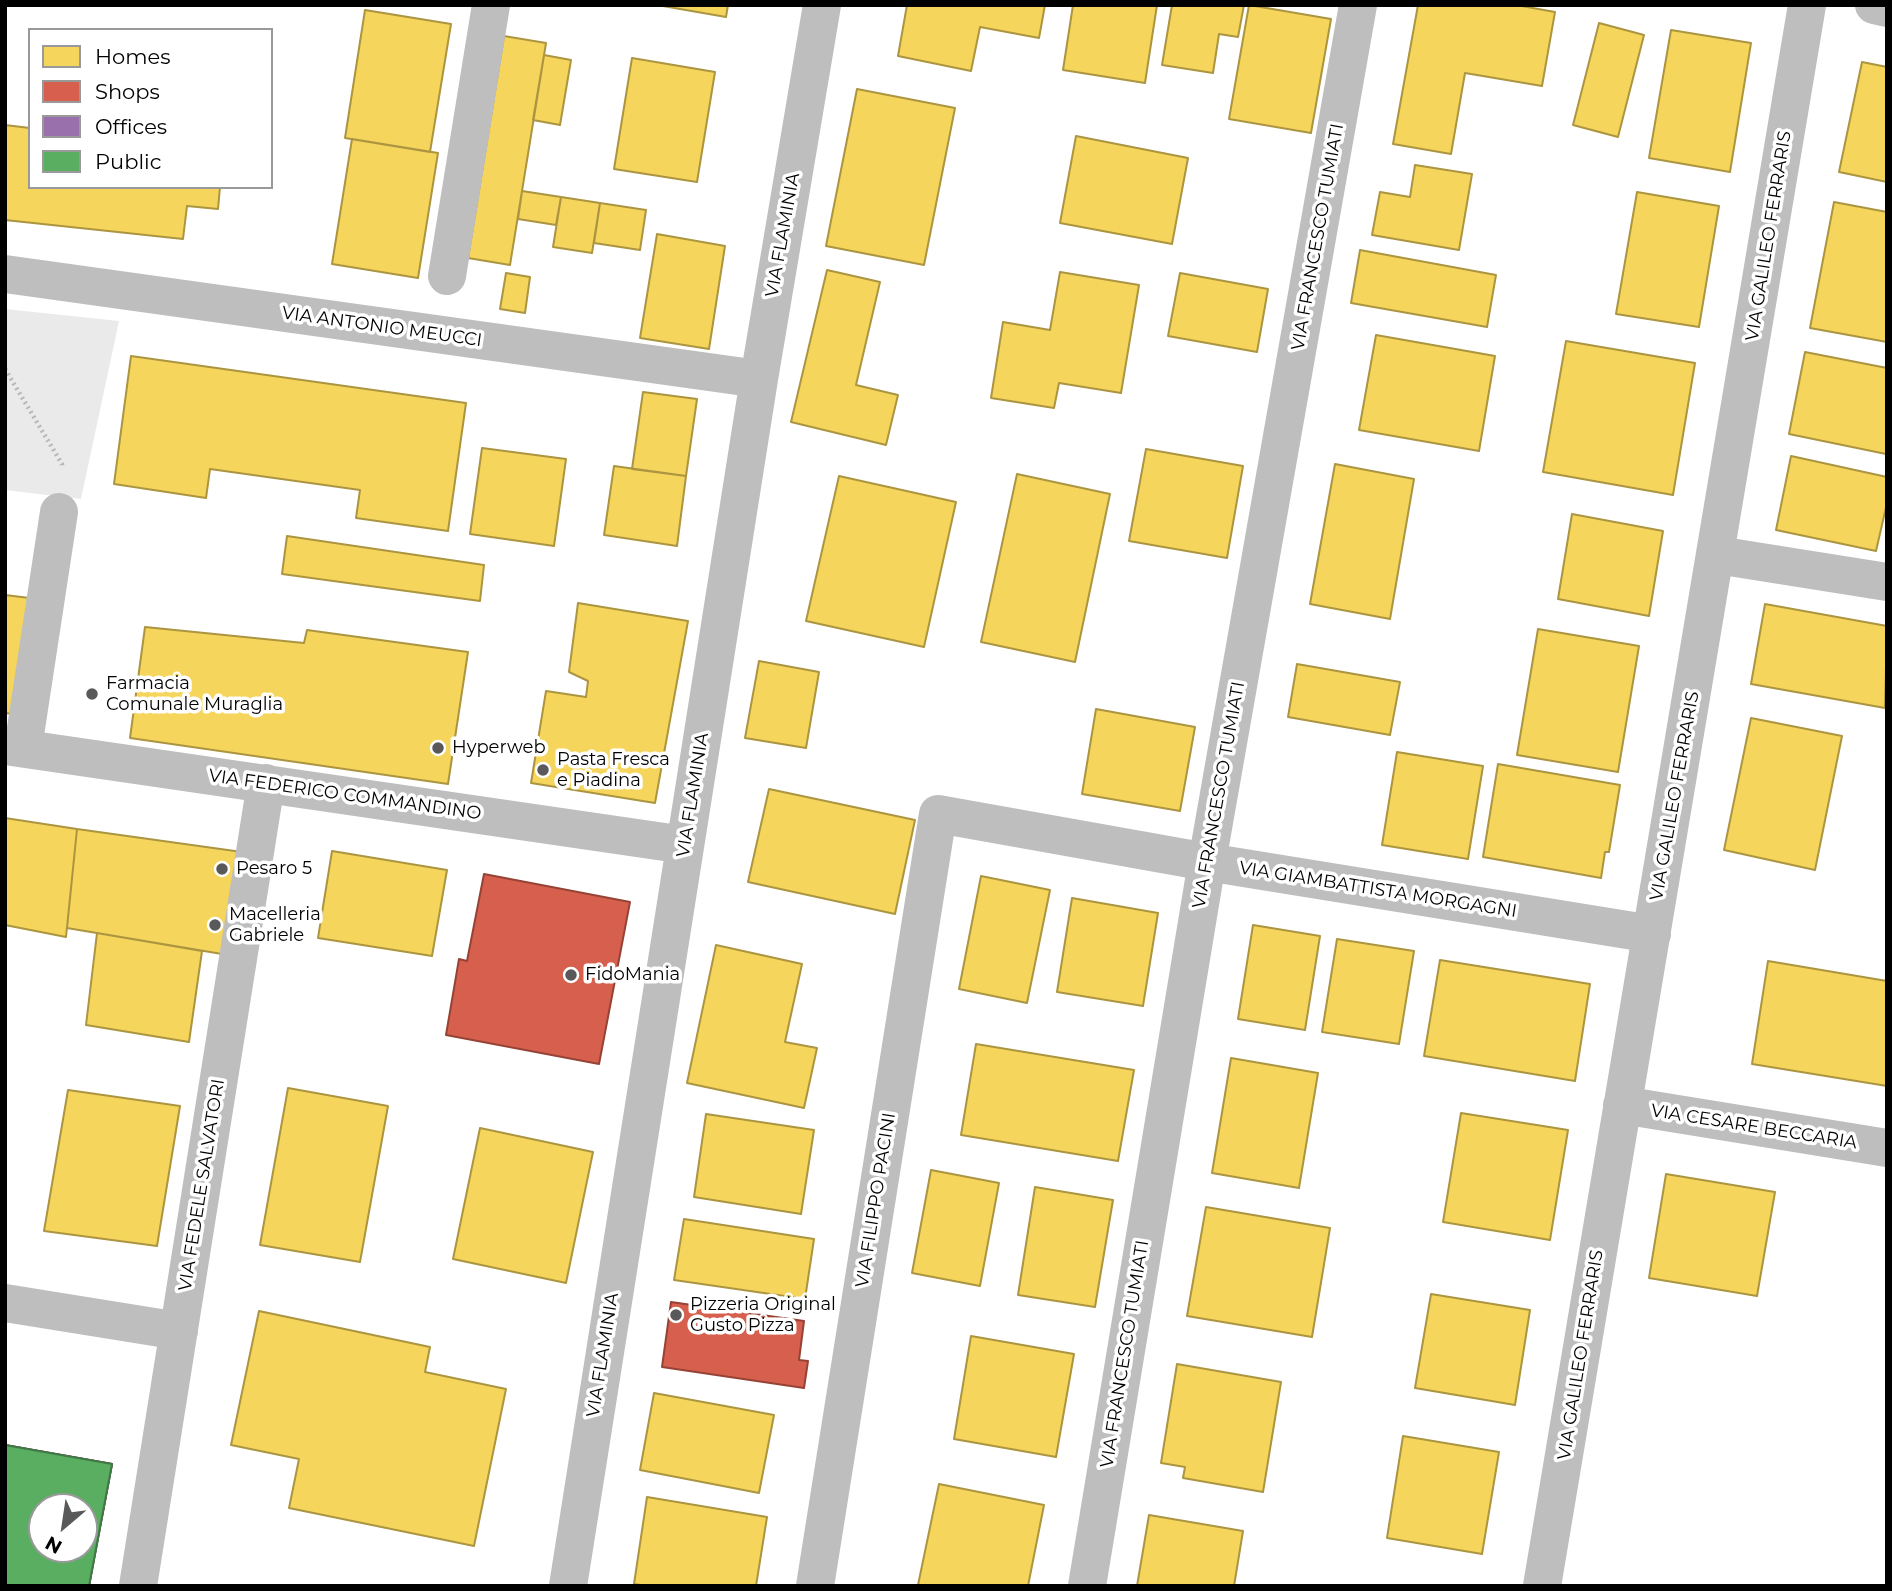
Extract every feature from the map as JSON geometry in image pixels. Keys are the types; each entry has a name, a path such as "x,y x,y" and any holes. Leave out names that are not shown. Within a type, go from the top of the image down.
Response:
{"street":[{"path":"447,276 491,5"},
{"name":"VIA FLAMINIA","path":"568,1586 608,1320 821,5"},
{"name":"VIA FRANCESCO TUMIATI","path":"1087,1586 1207,862 1358,5"},
{"name":"VIA GALILEO FERRARIS","path":"1542,1586 1717,555 1807,5"},
{"path":"1874,5 1887,8"},
{"name":"VIA ANTONIO MEUCCI","path":"5,274 759,379"},
{"path":"14,747 59,512"},
{"path":"1717,555 1887,582"},
{"name":"VIA FEDERICO COMMANDINO","path":"14,747 685,845"},
{"name":"VIA FEDELE SALVATORI","path":"138,1586 266,783"},
{"name":"VIA GIAMBATTISTA MORGAGNI","path":"938,814 1207,862 1652,934"},
{"name":"VIA FILIPPO PACINI","path":"815,1586 938,814"},
{"name":"VIA CESARE BECCARIA","path":"1622,1105 1887,1148"},
{"path":"5,1303 179,1331"}],"path":[{"path":"5,369 62,464"}],"shaded area":[{"path":"5,309 119,321 81,499 5,490"}],"building: Homes":[{"path":"657,5 728,5 726,17"},
{"path":"907,5 1045,5 1039,38 980,27 971,71 898,56"},
{"path":"1073,5 1157,5 1145,83 1063,70"},
{"path":"1172,5 1244,5 1238,37 1219,34 1213,73 1162,65"},
{"path":"1249,5 1331,19 1311,133 1229,119"},
{"path":"1418,5 1516,5 1555,12 1542,86 1465,73 1451,154 1393,144"},
{"path":"365,10 451,24 430,152 345,138"},
{"path":"1599,23 1644,35 1618,137 1573,125"},
{"path":"1671,30 1751,43 1730,172 1649,158"},
{"path":"504,36 546,43 510,265 468,258"},
{"path":"544,55 571,60 560,125 533,120"},
{"path":"632,58 715,72 697,182 614,169"},
{"path":"1862,62 1887,67 1887,182 1839,172"},
{"path":"857,89 955,108 924,265 826,246"},
{"path":"5,125 28,128 28,189 220,189 218,209 187,206 183,239 5,220"},
{"path":"1076,136 1188,158 1172,244 1060,223"},
{"path":"352,139 438,153 418,278 332,264"},
{"path":"1415,165 1472,174 1459,250 1372,235 1380,192 1410,197"},
{"path":"522,191 561,197 556,225 518,219"},
{"path":"1637,192 1719,206 1699,327 1616,314"},
{"path":"561,197 600,203 592,253 553,247"},
{"path":"1834,202 1887,212 1887,342 1810,328"},
{"path":"600,203 646,210 640,250 594,243"},
{"path":"657,234 725,246 709,349 640,338"},
{"path":"1360,250 1496,275 1487,327 1351,303"},
{"path":"827,270 880,282 856,385 898,395 886,445 791,422"},
{"path":"1060,272 1139,285 1121,393 1059,383 1054,408 991,398 1003,322 1050,330"},
{"path":"506,273 530,277 525,313 500,309"},
{"path":"1180,273 1268,289 1257,352 1168,336"},
{"path":"1376,335 1495,356 1479,451 1359,430"},
{"path":"1566,341 1695,363 1673,495 1543,472"},
{"path":"1805,352 1887,368 1886,454 1789,434"},
{"path":"131,356 466,403 448,531 356,518 360,490 210,469 206,498 114,484"},
{"path":"643,392 697,399 686,476 632,469"},
{"path":"482,448 566,459 554,546 470,534"},
{"path":"1146,449 1243,466 1227,558 1129,541"},
{"path":"1791,456 1887,477 1887,503 1876,551 1776,530"},
{"path":"1335,464 1414,479 1390,619 1310,604"},
{"path":"614,466 686,476 677,546 604,535"},
{"path":"1017,474 1110,494 1075,662 981,642"},
{"path":"839,476 956,502 924,647 806,621"},
{"path":"1572,514 1663,531 1649,616 1558,599"},
{"path":"287,536 484,565 480,601 282,574"},
{"path":"5,595 38,599 21,715 5,713"},
{"path":"578,603 688,621 655,803 531,783 546,691 586,697 588,681 569,672"},
{"path":"1765,604 1887,626 1885,708 1751,684"},
{"path":"145,627 304,643 307,630 468,652 448,784 130,738"},
{"path":"1538,629 1639,646 1618,772 1517,755"},
{"path":"759,661 819,672 806,748 745,738"},
{"path":"1297,664 1400,682 1390,735 1288,717"},
{"path":"1096,709 1195,727 1180,811 1082,794"},
{"path":"1751,718 1842,736 1815,870 1724,850"},
{"path":"1397,752 1483,766 1468,859 1382,845"},
{"path":"1498,764 1620,785 1609,852 1605,852 1601,878 1483,857"},
{"path":"769,789 915,820 895,914 748,882"},
{"path":"5,818 77,829 66,937 5,925"},
{"path":"77,829 242,852 228,955 67,928"},
{"path":"332,851 447,870 432,956 318,938"},
{"path":"981,876 1050,890 1027,1003 959,989"},
{"path":"1072,898 1158,913 1143,1006 1057,992"},
{"path":"1253,925 1320,936 1305,1030 1238,1019"},
{"path":"97,933 202,951 189,1042 86,1025"},
{"path":"1337,939 1414,951 1399,1044 1322,1032"},
{"path":"716,945 802,964 785,1042 817,1048 804,1108 687,1083"},
{"path":"1440,960 1590,984 1575,1081 1424,1056"},
{"path":"1768,961 1887,981 1887,1086 1752,1064"},
{"path":"976,1044 1134,1070 1118,1161 961,1135"},
{"path":"1231,1058 1318,1073 1299,1188 1212,1173"},
{"path":"288,1088 388,1106 360,1262 260,1245"},
{"path":"68,1090 180,1106 157,1246 44,1231"},
{"path":"1461,1113 1568,1130 1550,1240 1443,1222"},
{"path":"706,1114 814,1130 801,1214 694,1197"},
{"path":"480,1128 593,1152 566,1283 453,1259"},
{"path":"931,1170 999,1183 980,1286 912,1273"},
{"path":"1666,1174 1775,1192 1757,1296 1649,1278"},
{"path":"1035,1187 1113,1200 1095,1307 1018,1295"},
{"path":"1206,1207 1330,1228 1312,1337 1187,1316"},
{"path":"684,1219 814,1239 805,1299 674,1280"},
{"path":"1431,1294 1530,1310 1515,1405 1415,1388"},
{"path":"259,1311 430,1347 425,1372 506,1389 474,1546 289,1508 299,1459 231,1445"},
{"path":"971,1336 1074,1354 1056,1457 954,1439"},
{"path":"1177,1364 1281,1382 1263,1492 1183,1478 1185,1467 1161,1463"},
{"path":"654,1393 774,1415 759,1493 640,1470"},
{"path":"1403,1436 1499,1452 1482,1554 1387,1538"},
{"path":"939,1484 1044,1505 1028,1586 918,1585"},
{"path":"647,1497 767,1517 756,1586 634,1584"},
{"path":"1149,1515 1243,1531 1234,1586 1137,1586"}],"building: Shops":[{"path":"484,874 630,902 599,1064 446,1035 459,959 467,961"},
{"path":"671,1302 804,1321 799,1360 808,1361 804,1388 662,1367"},
{"path":"5,1445 112,1464 98,1537 98,1493 28,1493 28,1537 5,1531"},
{"path":"5,1531 28,1537 28,1563 93,1563 89,1586 5,1586"}],"building: Offices":[{"path":"5,1445 112,1464 98,1538 98,1493 28,1493 28,1563 93,1563 89,1586 5,1586"}],"building: Public":[{"path":"5,1445 112,1464 98,1538 98,1493 28,1493 28,1563 93,1563 89,1586 5,1586"}],"place":[{"name":"Farmacia Comunale Muraglia","path":"92,694"},
{"name":"Hyperweb","path":"438,748"},
{"name":"Pasta Fresca e Piadina","path":"543,770"},
{"name":"Pesaro 5","path":"222,869"},
{"name":"Macelleria Gabriele","path":"215,925"},
{"name":"FidoMania","path":"571,975"},
{"name":"Pizzeria Original Gusto Pizza","path":"676,1315"}]}
